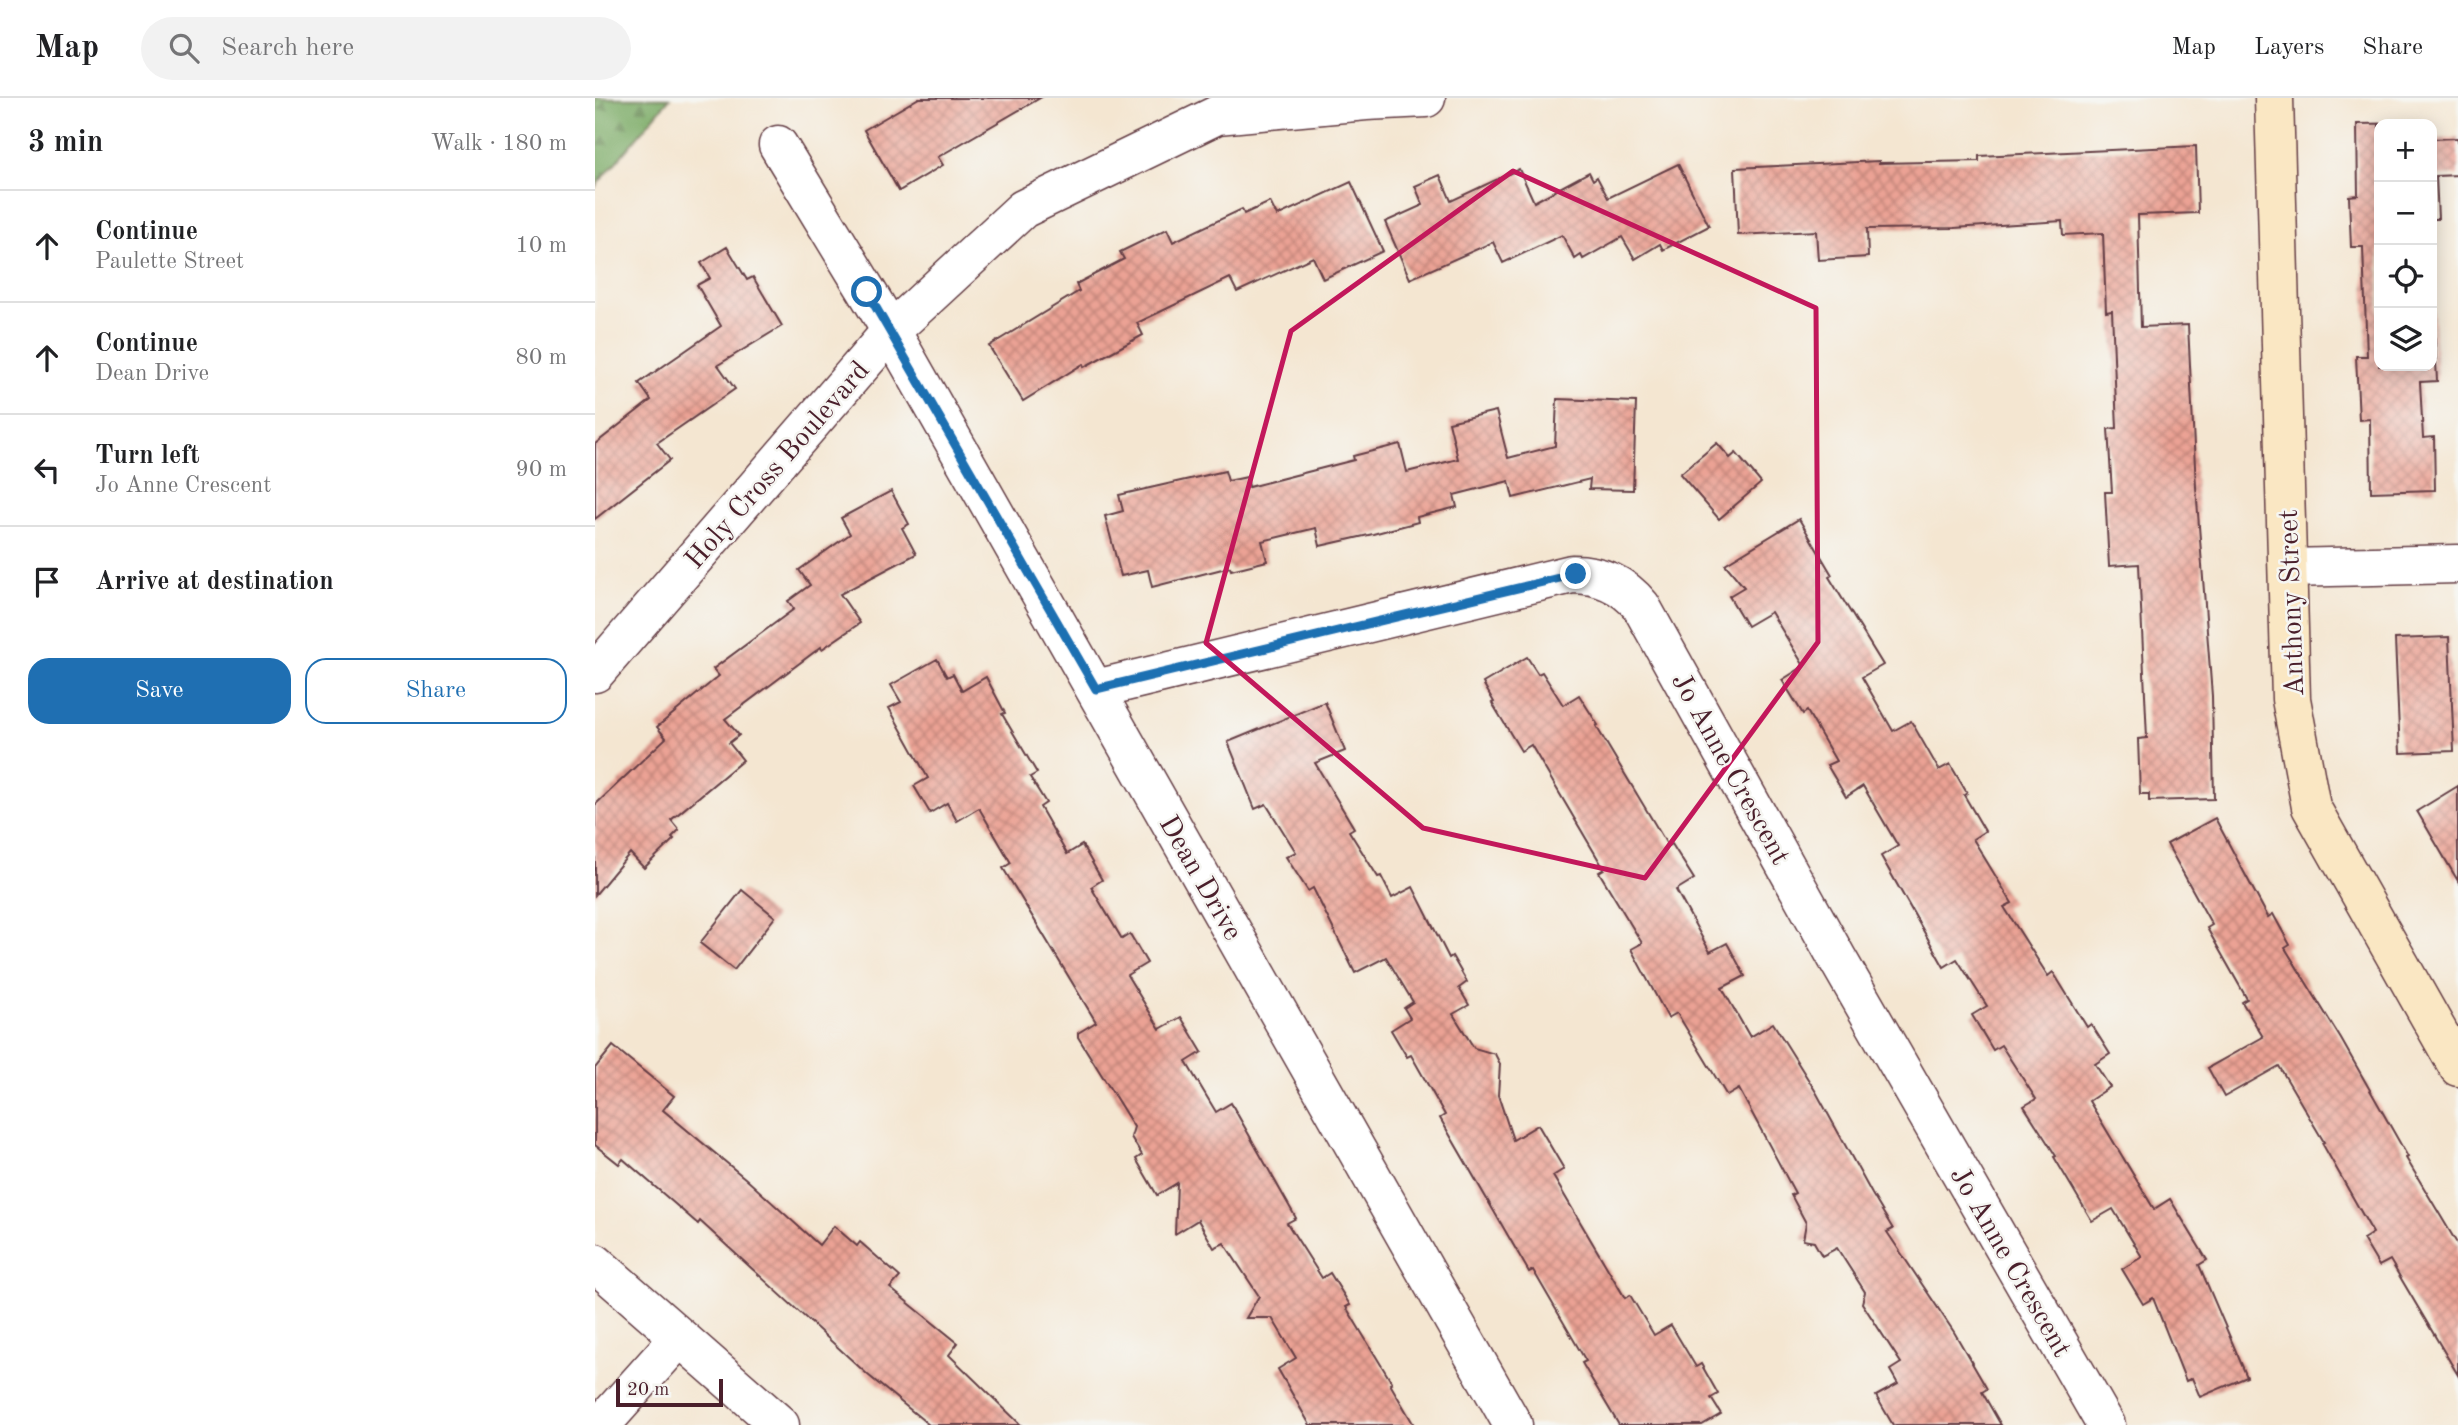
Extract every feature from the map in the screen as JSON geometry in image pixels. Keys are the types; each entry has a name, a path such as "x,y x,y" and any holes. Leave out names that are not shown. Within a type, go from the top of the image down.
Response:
{"street":[{"name":"Holy Cross Boulevard","path":"595,673 891,331 1023,209 1217,116 1366,101 1426,98"},
{"name":"Anthony Street","path":"2274,98 2291,699 2311,807 2458,1067"},
{"name":"Dean Drive","path":"778,145 891,331 1513,1425"},
{"path":"2288,568 2458,564"},
{"name":"Jo Anne Crescent","path":"1096,689 1572,574 1604,578 1630,593 1641,606 1837,958 2106,1425"},
{"path":"595,1263 780,1425"},
{"path":"601,1425 679,1338"}],"highlighted area":[{"path":"1513,171 1816,308 1818,642 1645,878 1423,828 1206,643 1291,331"}],"green space":[{"path":"595,98 670,98 595,187"}],"building":[{"path":"919,98 1040,98 938,157 943,165 899,191 864,130"},
{"path":"2357,124 2374,124 2374,371 2436,371 2437,381 2420,382 2423,438 2434,437 2435,490 2371,492 2370,419 2359,420 2356,356 2367,356 2363,247 2351,247 2349,196 2358,195"},
{"path":"2458,138 2458,175 2437,176 2437,139"},
{"path":"2196,146 2198,213 2138,215 2141,327 2188,325 2196,487 2212,696 2214,799 2149,801 2149,794 2140,794 2138,739 2147,738 2139,564 2109,566 2105,492 2112,492 2108,429 2117,428 2112,311 2106,312 2103,233 2063,235 2062,221 1954,228 1867,229 1868,257 1818,260 1816,231 1738,235 1735,168 1879,161 1979,161 1979,156"},
{"path":"1678,164 1709,226 1663,250 1660,244 1635,259 1622,237 1583,259 1581,255 1575,259 1562,235 1503,263 1493,242 1410,279 1385,222 1423,205 1415,186 1440,175 1451,201 1519,169 1534,202 1589,172 1593,180 1597,177 1608,198"},
{"path":"1351,182 1383,251 1323,279 1313,257 1237,292 1230,278 1137,323 1143,335 1084,367 1083,364 1023,401 989,346 1079,291 1076,284 1124,259 1120,252 1167,229 1173,242 1242,209 1244,214 1270,202 1277,216"},
{"path":"727,247 747,280 753,277 782,326 718,365 735,389 657,443 670,460 595,519 595,444 651,400 639,383 721,326 697,285 710,278 701,263"},
{"path":"1557,399 1636,402 1633,490 1589,489 1590,479 1513,498 1509,481 1454,495 1457,507 1417,517 1418,522 1373,534 1320,546 1316,528 1262,541 1267,561 1231,570 1230,567 1152,587 1148,570 1121,576 1105,516 1123,511 1119,495 1225,471 1228,481 1247,477 1249,487 1354,460 1353,456 1400,444 1407,472 1458,459 1449,422 1496,411 1508,458 1555,446"},
{"path":"1717,443 1730,458 1736,453 1761,483 1719,519 1680,474"},
{"path":"891,491 909,524 902,528 916,554 840,594 860,623 822,649 821,647 725,719 739,735 729,743 743,760 671,820 679,830 672,837 674,839 644,868 630,853 595,895 595,805 666,738 657,727 719,676 713,669 794,609 788,601 810,585 799,570 850,534 841,518"},
{"path":"1799,519 1832,575 1829,577 1883,665 1862,677 1893,731 1911,721 1939,770 1950,764 1985,831 1973,839 2012,903 2004,907 2048,976 2053,972 2087,1027 2091,1024 2110,1054 2095,1064 2110,1087 2089,1101 2154,1209 2170,1199 2207,1260 2199,1265 2247,1377 2200,1397 2192,1378 2186,1381 2153,1298 2143,1304 2122,1269 2142,1257 2113,1209 2092,1221 2024,1106 2036,1099 2001,1045 1993,1050 1972,1015 1987,1006 1957,959 1944,967 1881,856 1898,846 1863,786 1846,797 1827,765 1836,761 1807,711 1803,714 1782,680 1804,666 1771,612 1747,626 1729,596 1744,587 1725,564"},
{"path":"2449,637 2454,751 2400,753 2395,639"},
{"path":"1527,657 1538,674 1542,672 1563,705 1579,695 1668,846 1672,844 1694,879 1676,890 1710,952 1727,943 1745,976 1722,988 1750,1037 1773,1023 1816,1092 1893,1229 1887,1232 1954,1332 1987,1389 1982,1392 2001,1425 1893,1425 1876,1396 1898,1384 1890,1370 1901,1363 1862,1303 1865,1292 1837,1248 1822,1256 1814,1242 1803,1240 1806,1223 1791,1195 1795,1193 1739,1089 1727,1096 1677,1013 1668,1018 1631,949 1642,943 1599,872 1604,869 1531,745 1521,751 1492,703 1494,702 1483,683"},
{"path":"937,659 947,677 953,674 962,691 986,677 1005,713 1002,714 1037,773 1030,777 1046,803 1040,807 1067,854 1082,845 1102,880 1091,887 1122,939 1130,934 1147,963 1127,975 1160,1029 1181,1017 1202,1052 1186,1062 1216,1112 1231,1103 1296,1218 1287,1223 1322,1278 1330,1273 1350,1305 1346,1307 1414,1425 1310,1425 1278,1369 1296,1358 1272,1318 1246,1318 1259,1296 1224,1243 1214,1248 1198,1220 1175,1234 1177,1183 1157,1195 1136,1159 1142,1155 1131,1137 1134,1127 1078,1037 1078,1033 1096,1022 1003,868 1011,863 979,808 957,821 947,803 930,813 914,786 928,778 889,708 901,702 891,685"},
{"path":"1325,702 1345,751 1315,763 1354,828 1349,831 1378,877 1381,876 1392,898 1413,887 1449,958 1452,956 1467,982 1459,988 1469,1005 1453,1014 1474,1048 1495,1054 1500,1064 1498,1095 1513,1140 1538,1125 1564,1169 1553,1176 1625,1298 1630,1295 1654,1335 1671,1325 1696,1367 1701,1364 1718,1394 1711,1398 1721,1414 1702,1425 1619,1425 1582,1363 1586,1361 1533,1270 1529,1272 1440,1118 1445,1115 1411,1055 1407,1057 1391,1030 1410,1018 1404,1008 1413,1002 1386,957 1355,973 1313,888 1308,891 1286,857 1296,852 1266,804 1255,809 1228,742"},
{"path":"2458,786 2458,881 2417,811"},
{"path":"2215,818 2268,917 2273,914 2290,945 2285,948 2341,1039 2408,1157 2406,1158 2458,1245 2458,1375 2390,1260 2379,1266 2363,1239 2373,1233 2279,1066 2224,1097 2208,1068 2263,1037 2242,1002 2247,999 2207,928 2212,925 2167,844"},
{"path":"742,890 775,917 734,970 700,943"},
{"path":"613,1046 674,1096 663,1110 746,1179 819,1245 834,1226 857,1246 860,1242 900,1277 890,1288 958,1343 949,1355 1021,1425 929,1425 868,1375 700,1221 698,1224 623,1159 619,1164 595,1145 595,1068"}],"route":[{"path":"867,292 1096,689 1576,574"}]}
